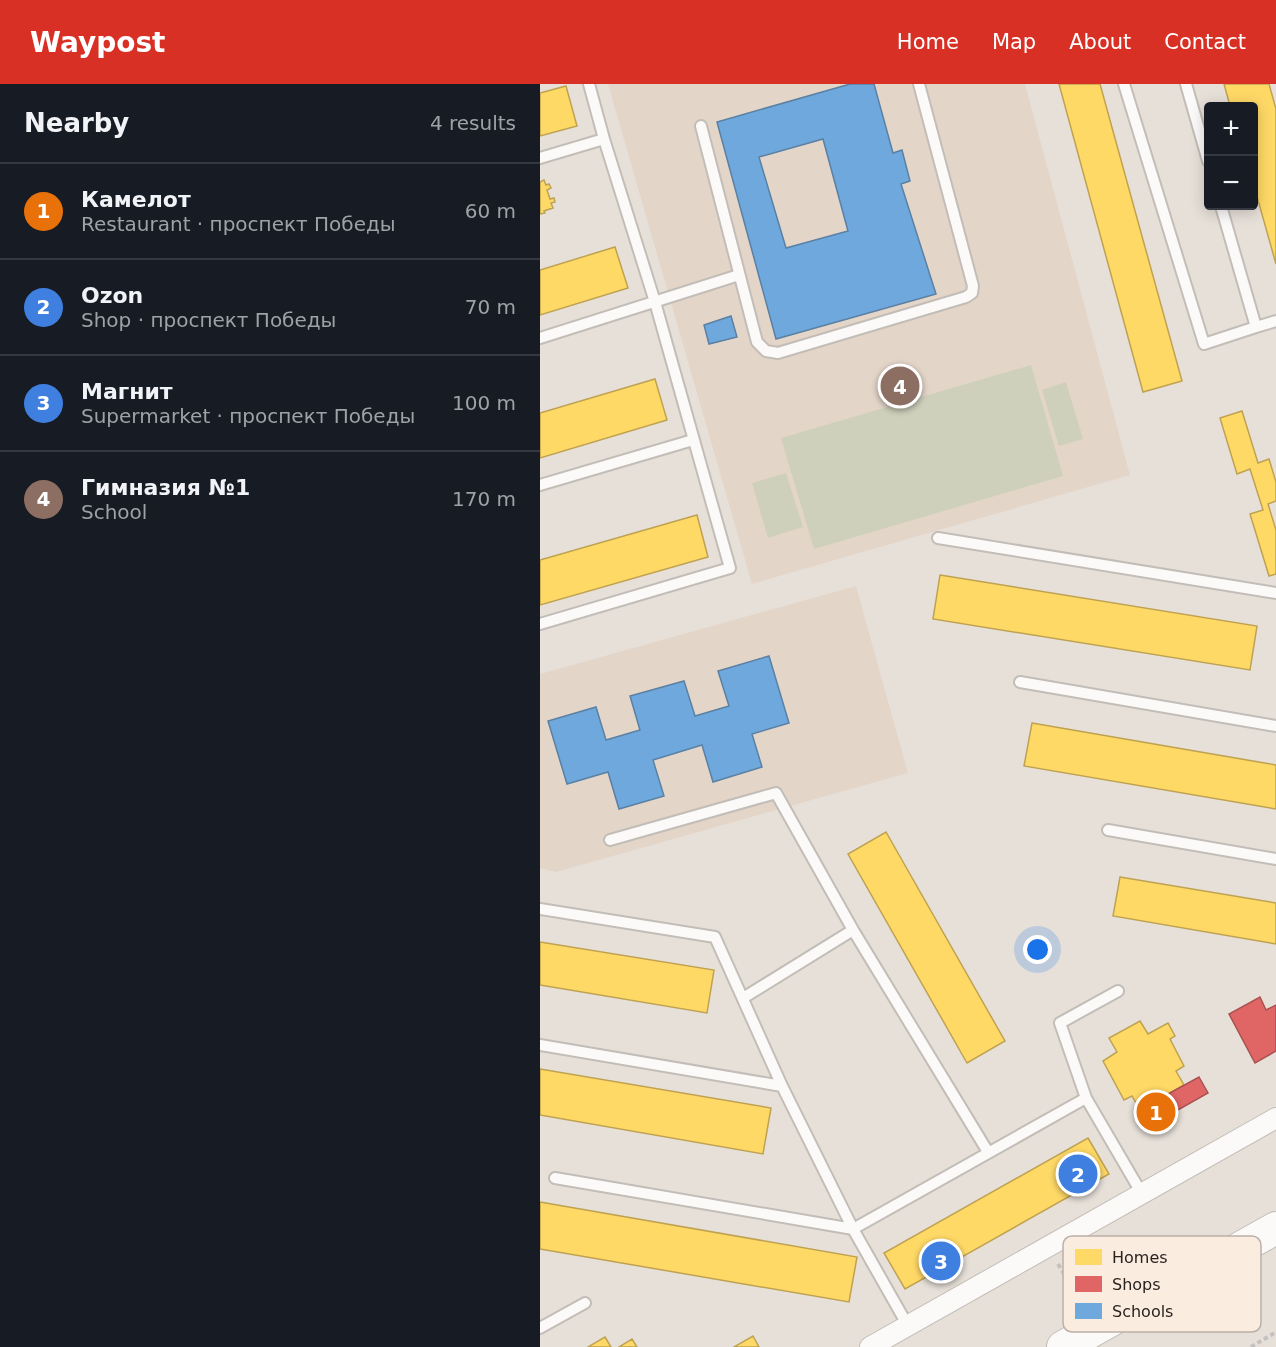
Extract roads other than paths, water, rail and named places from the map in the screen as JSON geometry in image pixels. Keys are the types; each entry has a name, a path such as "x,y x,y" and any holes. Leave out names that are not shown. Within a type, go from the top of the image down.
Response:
{"main road":[{"path":"1261,1236 1276,1228"},
{"path":"1063,1347 1090,1332"}],"street":[{"path":"1068,1236 1276,1118"},
{"path":"870,1347 1063,1239"}],"lane":[{"path":"540,624 730,568 655,302 589,84"},
{"path":"701,126 757,342 766,351 778,353 966,297 972,292 973,286 919,84"},
{"path":"1124,84 1204,344 1276,321"},
{"path":"1186,84 1208,156"},
{"path":"540,158 604,139"},
{"path":"1222,210 1257,327"},
{"path":"540,338 740,275"},
{"path":"540,485 693,440"},
{"path":"938,538 1276,593"},
{"path":"1020,682 1276,726"},
{"path":"610,840 776,793 853,930 988,1152"},
{"path":"1108,830 1276,859"},
{"path":"540,909 716,937 782,1086 853,1229 908,1326"},
{"path":"743,998 853,930"},
{"path":"1118,991 1060,1023 1086,1098 1142,1194"},
{"path":"540,1045 782,1086"},
{"path":"555,1178 853,1229 1086,1098"},
{"path":"540,1328 585,1303"}],"place":[{"name":"Гимназия №1","path":"900,386"},
{"name":"Камелот","path":"1156,1112"},
{"name":"Ozon","path":"1078,1174"},
{"name":"Магнит","path":"941,1261"}]}
